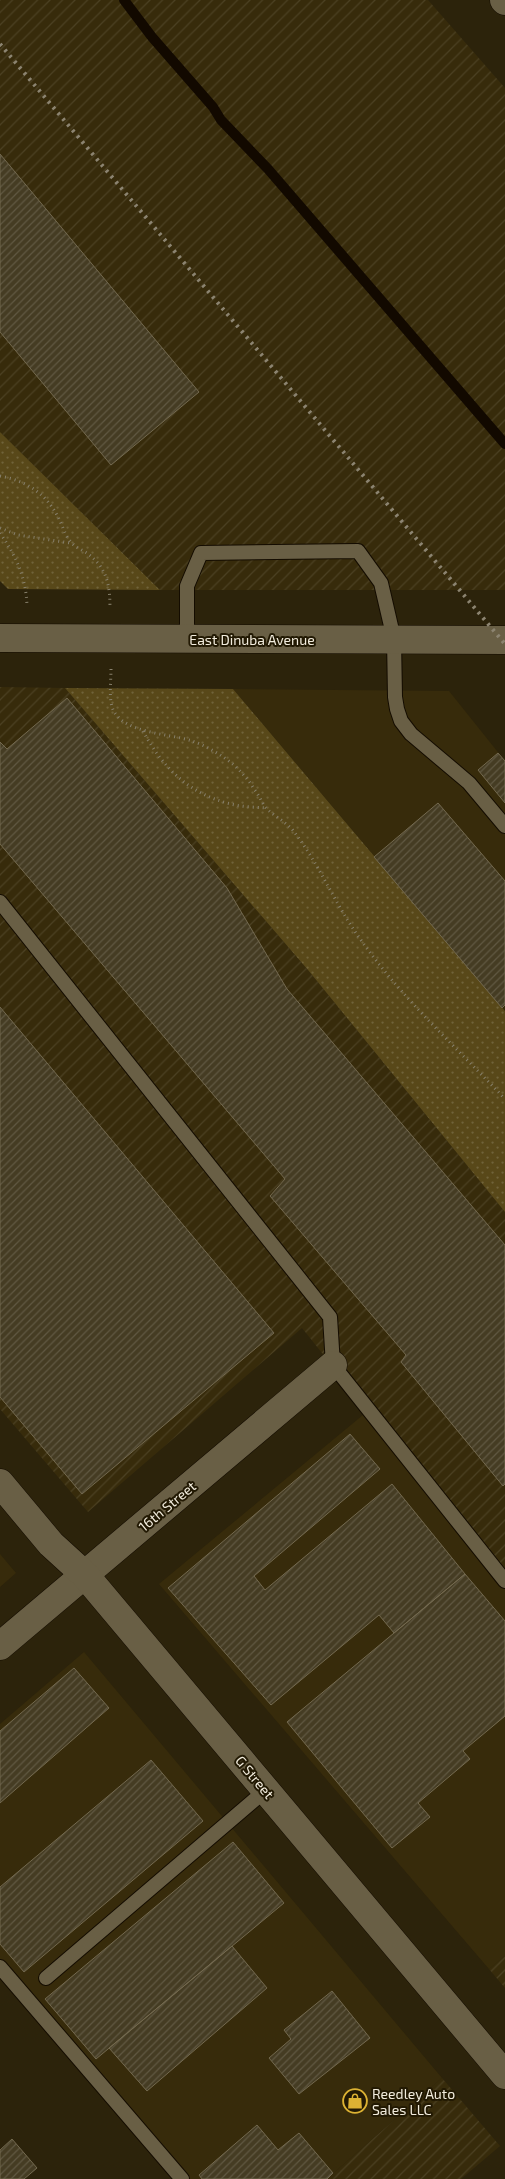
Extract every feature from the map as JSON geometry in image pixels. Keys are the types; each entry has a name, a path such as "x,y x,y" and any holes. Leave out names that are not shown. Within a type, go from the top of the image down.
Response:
{"street":[{"name":"East Dinuba Avenue","path":"0,638 505,640"},
{"name":"16th Street","path":"0,1646 333,1365"},
{"name":"G Street","path":"0,1483 51,1544 85,1575 498,2062"}],"lane":[{"path":"187,639 187,586 202,553 358,551 381,583 394,640 396,709 401,721 411,734 469,783 505,826"},
{"path":"0,902 330,1317 333,1365 505,1581"},
{"path":"46,1978 266,1790"},
{"path":"0,1967 182,2179"}],"path":[{"path":"0,476 26,483 42,493 56,513 71,543"},
{"path":"0,528 18,535 71,543 88,554 105,571 110,589"},
{"path":"0,533 21,568 26,589 27,638"},
{"path":"111,680 112,707 117,715 131,726 194,742 214,752 242,773 266,808 281,818 295,832 354,930 411,1003 505,1099"},
{"path":"142,730 151,746 168,768 190,788 232,804 266,808"}],"shaded area":[{"path":"0,0 428,0 505,88 505,590 160,590 0,432"},
{"path":"0,432 160,590 8,589 0,581"},
{"path":"0,687 65,688 308,970 505,1212 505,1582 302,1328 88,1512 0,1409"},
{"path":"65,688 233,689 505,1011 505,1212 308,970"},
{"path":"233,689 449,691 505,761 505,1011"},
{"path":"369,1410 505,1581 505,1956 489,1969 159,1584"},
{"path":"0,1554 16,1573 0,1587"},
{"path":"84,1652 442,2078 327,2179 182,2179 0,1967 0,1724"},
{"path":"505,1956 505,1988 489,1969"},
{"path":"442,2078 500,2146 461,2179 327,2179"}],"building":[{"path":"0,154 199,392 111,465 0,332"},
{"path":"67,698 227,888 287,989 505,1245 505,1484 503,1486 401,1362 406,1355 270,1196 285,1179 0,844 0,742 7,749"},
{"path":"498,753 505,761 505,803 478,770"},
{"path":"438,803 505,881 505,1005 502,1008 374,857"},
{"path":"0,1007 274,1333 82,1494 0,1397"},
{"path":"350,1434 380,1469 254,1576 265,1590 392,1484 465,1574 394,1633 379,1615 271,1705 168,1588"},
{"path":"465,1574 505,1621 505,1716 463,1751 470,1759 418,1803 430,1817 392,1848 287,1722"},
{"path":"74,1668 109,1708 0,1803 0,1731"},
{"path":"151,1760 203,1821 24,1972 0,1944 0,1887"},
{"path":"233,1842 284,1903 96,2059 45,1999"},
{"path":"232,1946 267,1988 147,2091 109,2048"},
{"path":"332,1991 370,2038 299,2094 269,2058 291,2039 284,2030"},
{"path":"257,2125 278,2150 299,2133 333,2173 327,2179 202,2179 199,2175"},
{"path":"12,2139 37,2168 24,2179 0,2179 0,2150"}],"waterway":[{"path":"124,0 152,37 213,107 221,120 268,169 505,444"}],"railway":[{"path":"0,44 505,644"}],"place":[{"name":"Reedley Auto Sales LLC","path":"355,2101"}]}
